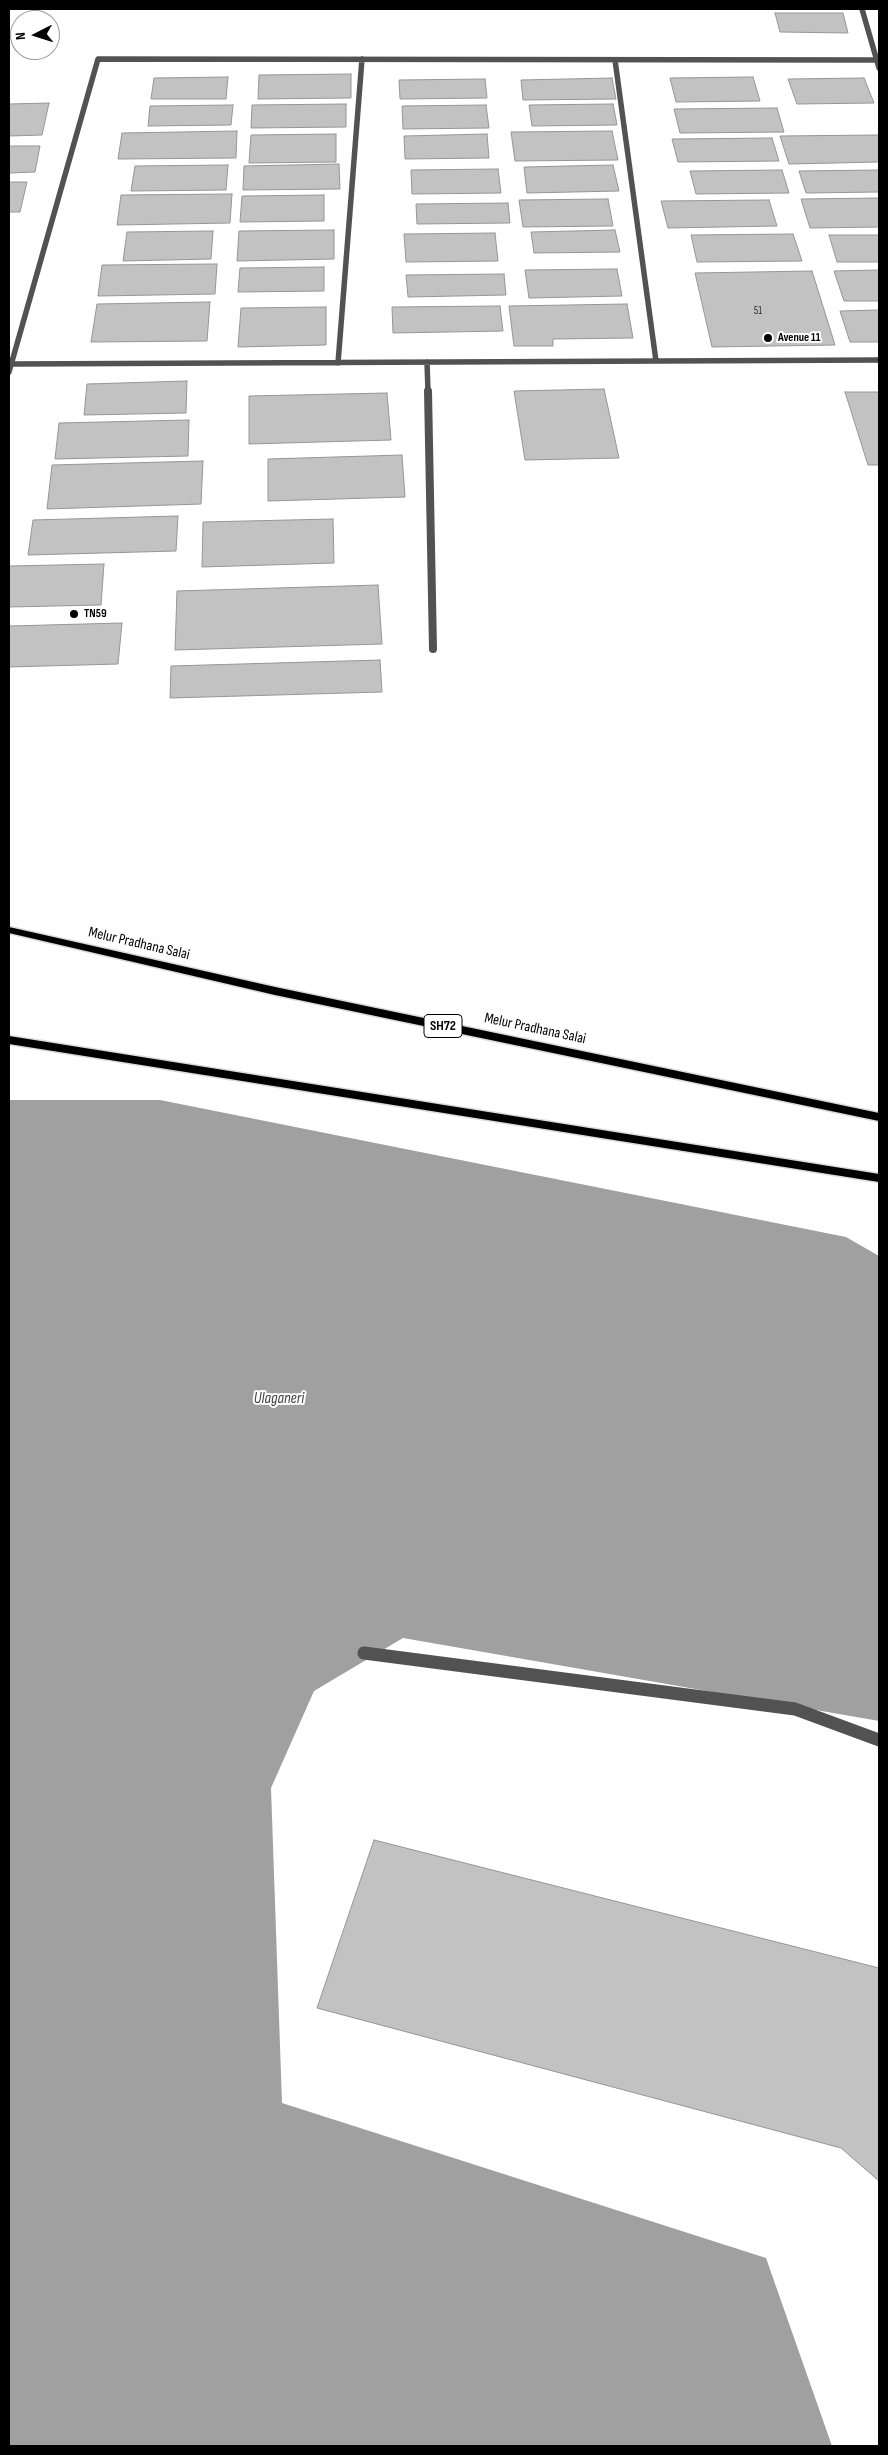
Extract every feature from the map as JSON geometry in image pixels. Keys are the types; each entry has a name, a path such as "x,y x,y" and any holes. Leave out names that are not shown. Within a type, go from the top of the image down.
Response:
{"main road":[{"name":"Melur Pradhana Salai","path":"9,930 275,991 879,1117"},
{"path":"9,1040 879,1178"}],"street":[{"path":"862,9 879,68"},
{"path":"9,372 98,59 878,60"},
{"path":"338,363 362,59"},
{"path":"615,60 656,361"},
{"path":"12,364 879,360"},
{"path":"427,362 433,649"},
{"path":"364,1653 795,1709 879,1740"}],"water":[{"name":"Ulaganeri","path":"9,1100 160,1100 846,1237 879,1256 879,1721 403,1638 314,1691 271,1788 282,2103 766,2258 832,2446 9,2446"}],"building":[{"path":"775,13 843,13 848,33 780,32"},
{"path":"351,74 351,98 258,99 259,75"},
{"path":"228,77 226,99 151,99 154,78"},
{"path":"753,77 760,101 676,102 670,78"},
{"path":"612,78 616,99 523,100 521,80"},
{"path":"864,78 874,103 797,104 788,79"},
{"path":"485,79 487,98 400,99 399,80"},
{"path":"49,103 42,135 9,136 9,104"},
{"path":"346,104 346,127 251,128 252,105"},
{"path":"613,104 617,125 532,126 529,105"},
{"path":"233,105 231,125 148,126 150,106"},
{"path":"486,105 489,128 403,129 402,106"},
{"path":"777,108 784,132 680,133 674,109"},
{"path":"237,131 236,158 118,159 122,133"},
{"path":"612,131 618,160 515,161 511,132"},
{"path":"336,134 336,162 249,163 251,135"},
{"path":"487,134 489,158 405,159 404,136"},
{"path":"879,135 879,162 789,164 780,136"},
{"path":"772,138 779,161 678,162 672,139"},
{"path":"9,146 40,146 35,172 9,173"},
{"path":"339,164 340,189 243,190 244,166"},
{"path":"228,165 226,190 131,191 135,166"},
{"path":"613,165 619,191 527,193 524,167"},
{"path":"498,169 501,193 412,194 411,170"},
{"path":"782,170 789,193 696,194 690,171"},
{"path":"879,170 879,192 806,193 799,171"},
{"path":"9,182 27,182 20,212 9,212"},
{"path":"232,194 230,223 117,225 121,195"},
{"path":"324,195 324,221 240,222 242,196"},
{"path":"879,198 879,227 810,228 801,199"},
{"path":"608,199 613,226 523,227 519,200"},
{"path":"769,200 777,226 668,228 661,201"},
{"path":"508,203 510,223 417,224 416,204"},
{"path":"334,230 334,259 237,261 239,231"},
{"path":"615,230 620,252 534,253 531,232"},
{"path":"213,231 211,259 123,261 127,232"},
{"path":"495,233 498,261 406,262 404,234"},
{"path":"793,234 802,261 697,262 691,235"},
{"path":"829,235 879,235 879,262 837,262"},
{"path":"217,264 215,294 98,296 102,265"},
{"path":"324,267 324,291 238,292 240,268"},
{"path":"617,269 622,296 529,298 525,270"},
{"path":"879,270 879,301 844,301 834,271"},
{"path":"812,271 835,345 712,347 695,273"},
{"path":"504,274 506,295 408,297 406,275"},
{"path":"210,302 207,341 91,342 97,304"},
{"path":"627,304 633,338 553,339 553,346 514,346 509,306"},
{"path":"500,306 503,331 393,333 392,307"},
{"path":"326,307 326,345 238,347 241,308"},
{"path":"879,310 879,342 850,342 840,311"},
{"path":"187,381 186,413 84,415 87,384"},
{"path":"604,389 619,458 525,460 514,391"},
{"path":"845,392 879,392 879,465 868,465"},
{"path":"387,393 391,440 249,444 249,396"},
{"path":"189,420 188,456 55,459 59,423"},
{"path":"402,455 405,497 268,501 268,459"},
{"path":"203,461 201,504 47,509 52,465"},
{"path":"178,516 176,551 28,555 33,520"},
{"path":"333,519 334,563 202,567 203,522"},
{"path":"104,564 101,605 9,607 9,566"},
{"path":"378,585 382,644 175,650 177,591"},
{"path":"122,623 118,664 9,667 9,626"},
{"path":"380,660 382,692 170,698 171,666"},
{"path":"374,1840 879,1968 879,2181 841,2148 317,2008"}],"place":[{"name":"Avenue 11","path":"768,338"},
{"name":"TN59","path":"74,614"}]}
